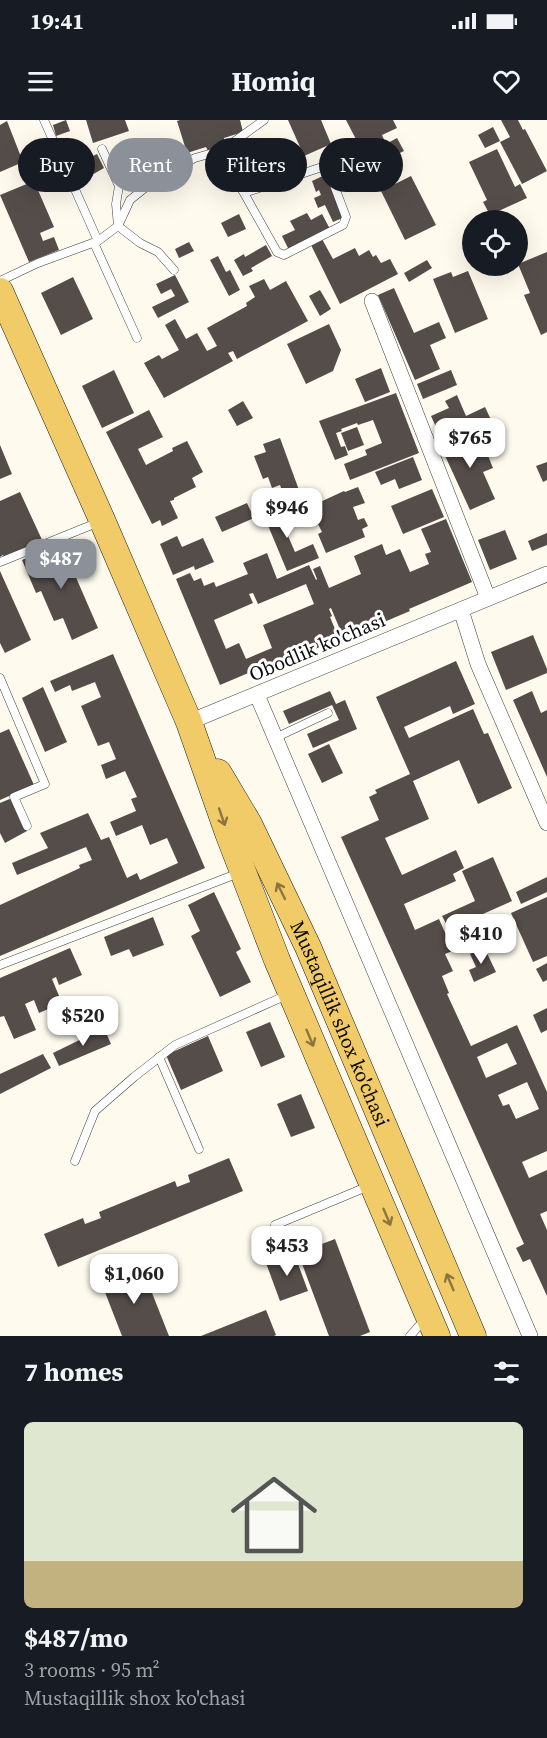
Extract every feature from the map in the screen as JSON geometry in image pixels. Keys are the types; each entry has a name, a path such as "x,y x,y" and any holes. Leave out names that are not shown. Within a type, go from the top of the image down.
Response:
{"main road":[{"name":"Mustaqillik shox ko'chasi","path":"0,291 5,319 102,520 189,722 242,872 433,1326"},
{"name":"Mustaqillik shox ko'chasi","path":"189,722 249,824 308,947 473,1336"}],"street":[{"path":"372,301 488,598"},
{"name":"Obodlik ko'chasi","path":"189,722 547,574"},
{"path":"461,610 478,664 547,824"},
{"path":"257,695 530,1336"}],"lane":[{"path":"44,120 137,338"},
{"path":"239,138 264,120"},
{"path":"102,149 119,186 116,204 118,226 140,243 158,252 174,270"},
{"path":"0,281 38,263 96,242 118,226 130,200 161,174 205,155"},
{"path":"322,167 327,169 346,217 343,225 284,255 277,252 244,194 322,167"},
{"path":"0,562 102,520"},
{"path":"0,678 45,784 14,797 27,826"},
{"path":"275,738 328,713"},
{"path":"0,966 242,872"},
{"path":"75,1161 95,1111 159,1057 175,1045 291,993"},
{"path":"159,1057 199,1149"},
{"path":"274,1225 373,1185"},
{"path":"410,1336 433,1326"}],"building":[{"path":"66,120 70,131 56,136 53,125"},
{"path":"86,120 125,120 129,131 95,142 95,138 91,138"},
{"path":"240,120 243,132 224,138 205,138 205,147 193,151 193,138 182,138 177,121"},
{"path":"288,120 321,120 328,138 319,138 319,149 307,155 307,138 296,138"},
{"path":"346,120 393,120 397,128 382,135 383,138 355,138"},
{"path":"501,120 518,120 547,171 522,184 500,142 510,137"},
{"path":"7,121 18,149 18,164 0,172 0,125"},
{"path":"493,127 500,141 485,148 478,135"},
{"path":"497,149 515,187 520,184 527,198 501,210 487,210 483,202 487,200 469,162"},
{"path":"97,154 104,168 95,173 95,155"},
{"path":"411,176 436,225 405,240 381,192 403,192 403,180"},
{"path":"319,178 319,190 316,192 312,181"},
{"path":"18,188 18,192 39,192 54,227 40,233 43,241 54,237 59,250 29,262 0,195"},
{"path":"320,192 335,192 345,217 333,222 325,205 318,208 314,198 321,195"},
{"path":"307,213 311,220 322,214 330,229 289,250 282,236 295,230 290,221"},
{"path":"239,214 246,229 228,237 221,223"},
{"path":"322,239 333,259 355,248 359,256 369,250 373,257 376,255 381,263 390,259 398,274 340,304 311,245"},
{"path":"189,242 194,251 179,258 175,249"},
{"path":"266,245 272,256 251,268 253,271 243,276 234,260 244,254 245,257"},
{"path":"547,252 547,332 541,335 524,295 530,293 523,276 528,276 528,260"},
{"path":"218,256 226,272 230,270 240,290 229,296 210,260"},
{"path":"427,260 432,268 409,282 404,273"},
{"path":"451,272 453,277 462,273 462,276 470,276 488,319 455,333 433,279"},
{"path":"175,275 189,302 158,318 152,307 175,296 171,289 161,294 156,284"},
{"path":"73,277 93,319 61,335 41,293"},
{"path":"264,279 270,290 286,281 308,321 237,359 233,351 228,353 233,361 164,398 144,363 159,355 162,359 179,350 165,325 175,319 186,339 197,333 207,351 217,346 207,328 247,306 246,303 255,297 249,286"},
{"path":"394,288 414,333 439,322 446,338 430,345 440,369 415,380 378,295"},
{"path":"320,290 331,309 320,316 309,296"},
{"path":"329,324 341,350 333,371 306,384 287,344"},
{"path":"381,368 390,392 365,402 355,379"},
{"path":"114,370 134,413 102,428 82,386"},
{"path":"451,370 457,385 423,399 417,384"},
{"path":"396,393 419,453 350,480 344,464 367,455 365,450 382,443 373,420 358,425 357,423 336,433 341,447 345,446 348,455 335,460 319,421"},
{"path":"457,395 466,416 485,407 492,422 480,428 477,423 442,440 431,416 449,408 445,401"},
{"path":"243,401 253,418 237,426 228,410"},
{"path":"149,410 163,437 138,449 146,465 187,441 203,472 192,478 196,487 170,501 178,518 162,526 160,520 152,524 106,432"},
{"path":"357,427 364,445 348,451 341,433"},
{"path":"478,431 493,468 483,472 495,499 470,510 441,447"},
{"path":"280,438 299,490 284,496 280,485 272,488 268,477 263,479 254,456 266,452 263,444"},
{"path":"0,445 12,474 0,479"},
{"path":"413,457 422,480 399,489 395,479 381,485 375,472"},
{"path":"547,462 547,480 543,482 536,466"},
{"path":"358,487 365,503 353,507 358,520 364,518 368,526 362,529 365,537 326,553 318,534 322,532 317,522 314,523 312,518 301,522 295,506 316,498 318,503"},
{"path":"432,489 444,517 403,534 391,506"},
{"path":"20,492 43,542 4,558 3,555 0,557 0,501"},
{"path":"287,501 290,510 279,515 295,552 313,544 319,558 287,571 262,511"},
{"path":"247,503 254,518 222,532 215,517"},
{"path":"446,519 472,582 344,639 331,608 329,609 332,616 330,617 339,639 279,664 277,661 220,685 176,579 190,573 194,581 201,578 204,586 214,582 216,587 248,574 243,563 267,553 277,579 309,565 316,580 313,569 320,566 329,588 361,574 354,556 382,544 386,555 400,549 410,572 429,564 425,554 431,552 421,529","holes":["306,584 314,604 263,625 272,648 246,659 239,643 226,649 214,620 253,603 249,594 253,593 258,604"]},
{"path":"505,530 517,559 490,570 478,540"},
{"path":"547,533 547,545 532,551 528,541"},
{"path":"177,536 182,547 203,538 214,562 195,570 194,566 173,575 160,544"},
{"path":"61,543 98,628 72,640 63,618 54,621 41,591 36,593 22,560"},
{"path":"0,571 31,640 5,653 0,643"},
{"path":"533,635 547,673 506,690 491,652"},
{"path":"113,654 205,868 0,956 0,905 80,868 79,865 92,860 86,847 17,875 12,863 48,848 40,833 88,813 101,840 109,837 127,878 137,873 140,880 178,863 167,838 150,845 142,825 116,836 110,822 136,811 131,799 137,797 125,771 106,779 101,765 116,759 109,742 98,746 81,706 101,697 95,682 72,691 70,685 55,692 50,681"},
{"path":"456,661 475,704 453,714 450,706 404,727 409,738 473,709 484,734 488,733 512,788 478,804 459,760 413,781 429,819 385,838 402,875 456,850 464,868 453,874 456,881 404,904 415,930 439,919 447,937 451,935 457,949 445,954 453,971 442,976 449,993 447,994 471,1046 517,1025 547,1092 547,1151 522,1162 529,1178 547,1170 547,1211 540,1214 547,1230 547,1296 530,1259 523,1262 516,1248 524,1244 341,837 379,820 369,797 377,793 375,790 410,774 376,697","holes":["507,1043 517,1064 486,1078 477,1057","527,1082 539,1109 516,1119 509,1104 503,1106 498,1095"]},
{"path":"43,687 67,742 45,752 22,698"},
{"path":"330,691 336,704 345,700 357,729 313,748 307,734 339,720 332,705 289,724 283,711"},
{"path":"532,691 541,713 547,710 547,777 513,700"},
{"path":"9,729 34,785 0,800 0,733"},
{"path":"329,744 343,773 322,783 308,754"},
{"path":"12,798 27,831 5,843 0,833 0,803"},
{"path":"493,857 512,901 449,929 442,916 475,901 462,871"},
{"path":"547,877 547,892 521,904 516,892"},
{"path":"214,892 241,949 236,952 251,982 220,997 191,936 200,931 188,905"},
{"path":"547,897 547,956 533,962 511,913"},
{"path":"153,917 164,945 133,957 129,949 111,956 104,937"},
{"path":"484,947 496,972 474,982 469,970 476,967 470,954"},
{"path":"70,948 82,975 59,985 56,977 52,979 62,1003 39,1013 34,1000 25,1004 36,1030 14,1039 4,1016 0,1017 0,978"},
{"path":"547,963 547,980 543,982 536,969"},
{"path":"547,1008 547,1030 541,1033 533,1015"},
{"path":"270,1022 285,1057 261,1067 246,1032"},
{"path":"104,1028 111,1044 59,1066 53,1053"},
{"path":"208,1036 223,1071 181,1090 166,1055"},
{"path":"43,1054 51,1068 0,1094 0,1074"},
{"path":"301,1094 315,1128 291,1137 277,1104"},
{"path":"229,1158 243,1191 58,1267 44,1234 83,1218 85,1224 101,1218 99,1212 175,1181 177,1187 190,1182 188,1175"},
{"path":"335,1239 370,1332 360,1336 329,1336 298,1253"},
{"path":"294,1253 308,1291 280,1301 266,1263"},
{"path":"141,1265 169,1336 122,1336 101,1282"},
{"path":"266,1310 276,1335 274,1336 201,1336"}]}
